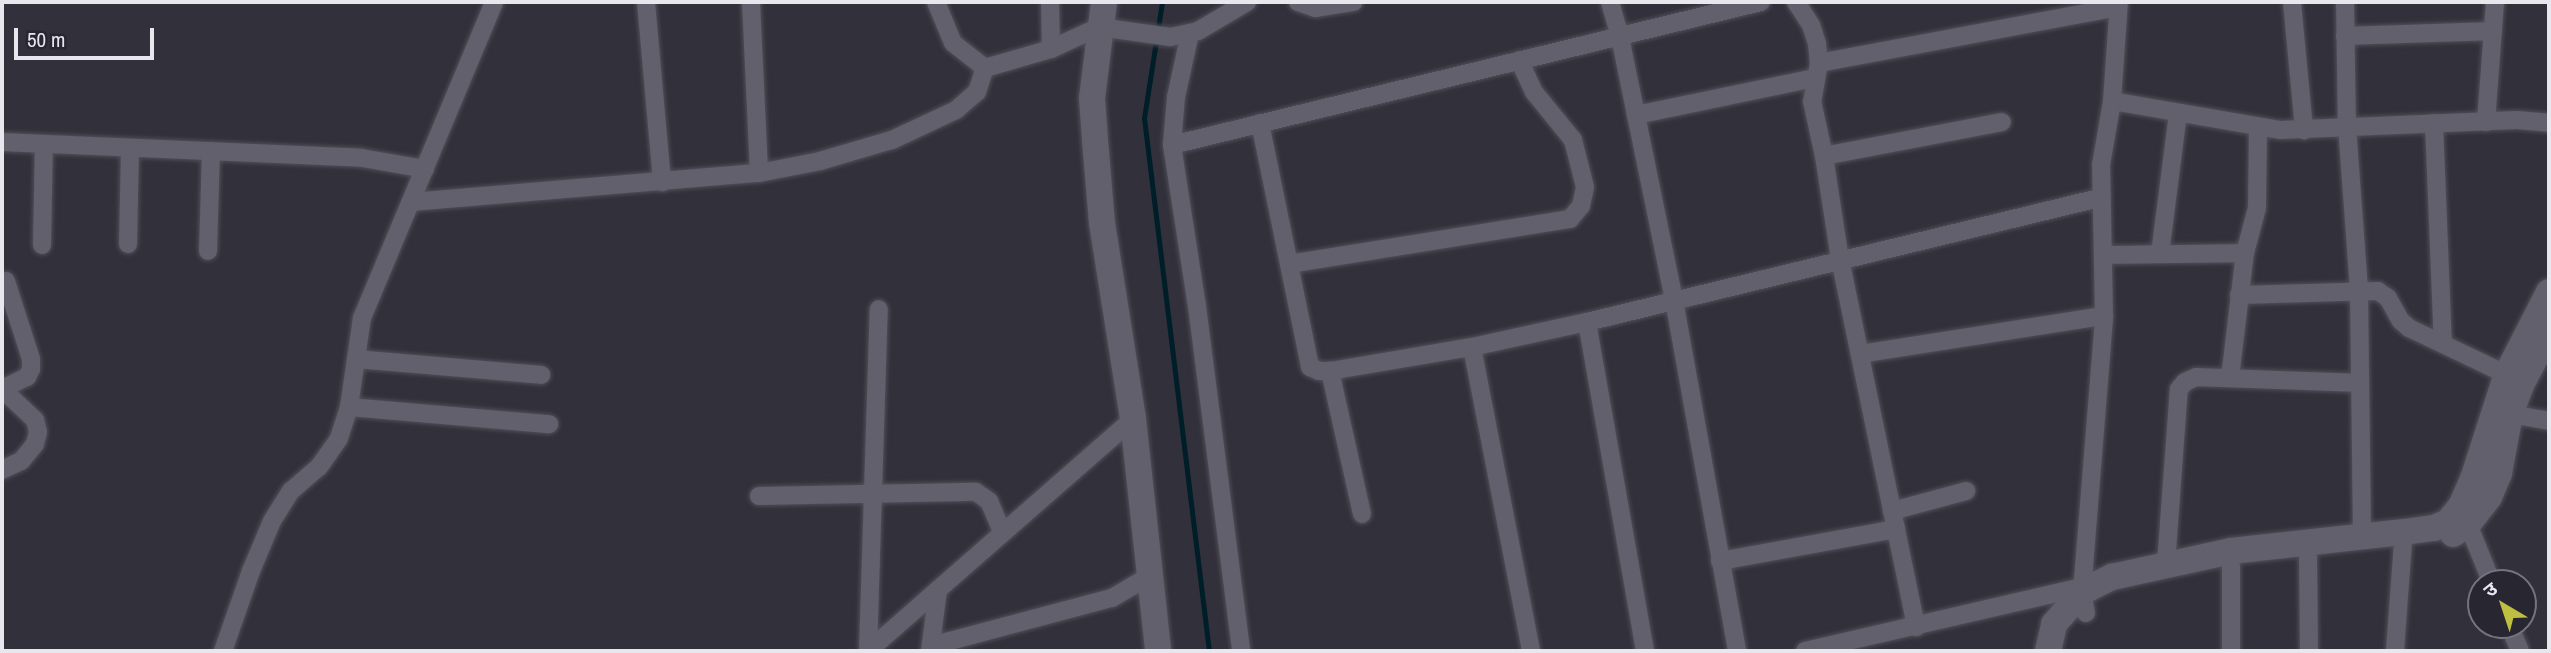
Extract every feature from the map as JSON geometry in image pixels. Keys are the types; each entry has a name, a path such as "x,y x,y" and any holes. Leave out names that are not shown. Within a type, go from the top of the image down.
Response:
{"street":[{"path":"223,651 251,571 272,522 291,491 319,467 340,438 349,407 362,318 494,2"},
{"path":"646,2 662,182"},
{"path":"751,2 759,173"},
{"path":"936,2 953,43 985,68"},
{"path":"1050,2 1051,49"},
{"path":"1104,2 1104,28 1092,98 1099,195 1133,419 1158,651"},
{"path":"985,68 1051,49 1104,28 1170,37 1189,33 1247,2"},
{"path":"1298,2 1315,8 1354,2"},
{"path":"1610,2 1620,37 1674,300 1737,651"},
{"path":"1172,145 1761,2"},
{"path":"1797,2 1811,25 1816,71 1812,101 1824,156 1840,259 1916,627"},
{"path":"2292,2 2304,130"},
{"path":"2345,2 2347,127 2359,290 2362,537"},
{"path":"2486,122 2495,2"},
{"path":"1636,115 1816,71 2119,4 2112,101 2101,165 2099,198 2104,255 2104,316 2083,597 2063,651"},
{"path":"2345,36 2493,31"},
{"path":"1189,33 1176,97 1172,145 1201,333 1241,651"},
{"path":"1289,264 1570,219 1581,206 1585,187 1573,140 1534,92 1519,60"},
{"path":"411,202 759,173 820,161 917,129 956,110 977,92 985,68"},
{"path":"2112,101 2258,127 2304,130 2517,120 2549,123"},
{"path":"2160,254 2178,114"},
{"path":"1824,156 2002,122"},
{"path":"1260,123 1310,367 1318,371 1472,346 1587,322 2099,198"},
{"path":"2434,123 2443,344"},
{"path":"2230,378 2245,253 2257,208 2258,127"},
{"path":"2,142 362,158 425,169"},
{"path":"41,245 44,144"},
{"path":"128,244 130,148"},
{"path":"208,251 211,151"},
{"path":"2104,255 2245,253"},
{"path":"2,470 21,461 35,444 38,432 35,420 2,389 27,377 31,369 31,359 6,281"},
{"path":"2239,295 2378,291 2388,298 2409,328 2514,378"},
{"path":"2048,651 2054,624 2083,597 2112,577 2166,564 2282,544 2434,528 2448,522 2460,506 2473,480 2549,292"},
{"path":"879,309 868,651 1133,419"},
{"path":"1860,354 2104,316"},
{"path":"1587,322 1645,651"},
{"path":"1805,651 1916,627 2083,597 2101,601 2130,589 2231,566 2446,537 2468,524 2489,497 2498,472 2514,378 2549,332"},
{"path":"1472,346 1531,651"},
{"path":"356,359 541,375"},
{"path":"1330,371 1362,514"},
{"path":"2166,564 2179,389 2185,382 2196,377 2360,383"},
{"path":"349,407 549,424"},
{"path":"2510,414 2549,421"},
{"path":"1892,511 1966,491"},
{"path":"759,496 976,492 989,501 1002,532"},
{"path":"2468,524 2486,569"},
{"path":"1720,561 1896,529"},
{"path":"2395,651 2403,543"},
{"path":"2308,556 2309,651"},
{"path":"2231,566 2231,651"},
{"path":"938,590 930,648 1112,598 1151,575"}],"waterway":[{"path":"1162,2 1144,118 1209,651"}]}
